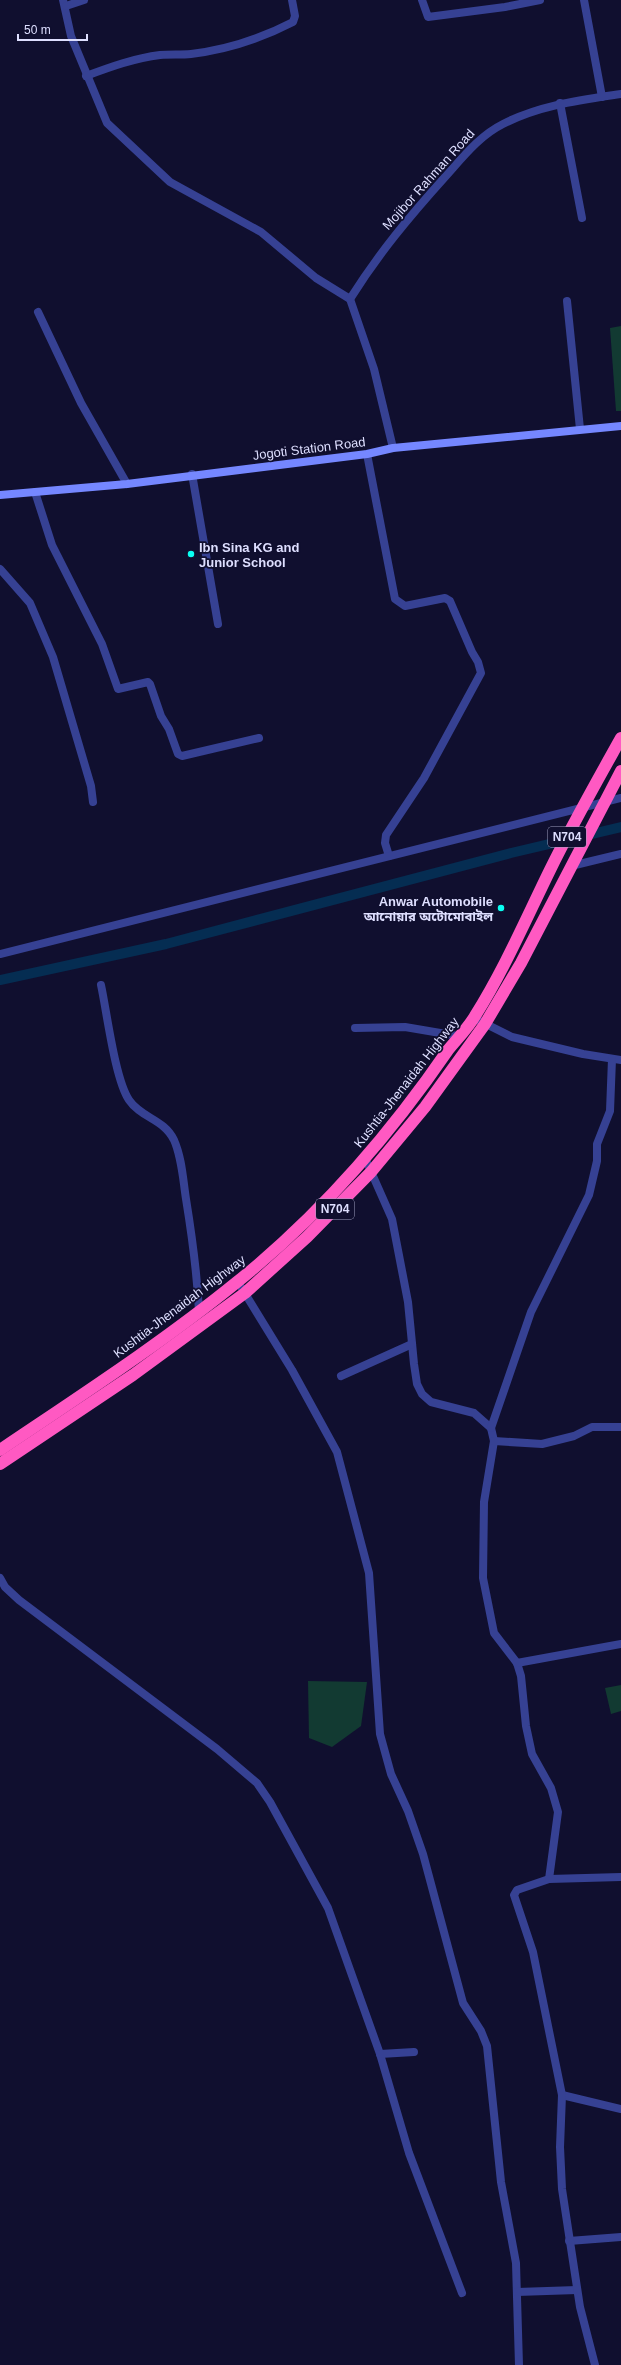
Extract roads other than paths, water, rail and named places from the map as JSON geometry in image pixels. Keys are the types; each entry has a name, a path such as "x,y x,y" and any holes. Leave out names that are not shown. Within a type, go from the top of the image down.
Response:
{"highway":[{"name":"Kushtia-Jhenaidah Highway","path":"0,1450 124,1366 238,1282 284,1240 365,1158 416,1097 458,1036 474,1018 510,953 551,867 621,738"},
{"name":"Kushtia-Jhenaidah Highway","path":"0,1464 133,1375 245,1293 292,1251 371,1172 425,1106 485,1024 521,963 621,771"},
{"path":"284,1240 292,1251"}],"street":[{"path":"84,0 64,3 71,36 86,76 107,123 170,182 261,232 316,278 350,299 374,369 393,448"},
{"path":"86,76 119,64 160,55 191,54 253,40 293,22 295,16 292,0"},
{"path":"422,0 428,17 505,4 540,0"},
{"path":"584,0 602,97"},
{"name":"Mojibor Rahman Road","path":"350,299 376,257 405,221 482,136 504,123 560,103 621,94"},
{"path":"560,103 582,218"},
{"path":"567,301 580,429"},
{"path":"38,312 81,403 127,484"},
{"name":"Jogoti Station Road","path":"1,492 35,492 127,484 192,474 367,454 393,448 621,426"},
{"path":"367,454 395,599 404,606 444,598 450,601 472,652 478,662 481,673 424,778 386,835 385,843 389,856"},
{"path":"192,474 218,624"},
{"path":"35,492 52,545 102,644 118,689 148,682 150,684 161,716 169,729 178,754 182,756 259,738"},
{"path":"0,569 30,603 54,657 91,786 93,802"},
{"path":"0,954 621,798"},
{"path":"572,865 621,854"},
{"path":"101,985 121,1079 130,1100 145,1114 166,1127 174,1141 181,1167 192,1240 200,1311"},
{"path":"474,1018 512,1037 583,1054 621,1060"},
{"path":"355,1028 405,1027 458,1036"},
{"path":"549,1879 558,1812 551,1788 532,1754 526,1726 521,1676 517,1662 494,1633 483,1578 484,1502 494,1441 491,1428 530,1312 588,1195 597,1160 597,1144 610,1111 612,1059"},
{"path":"365,1158 392,1219 408,1302 417,1384 422,1394 431,1402 474,1414 491,1428"},
{"path":"238,1282 292,1370 337,1452 346,1484 369,1573 380,1734 391,1774 408,1811 423,1854 463,2003 481,2031 487,2046 501,2182 516,2262 519,2365"},
{"path":"342,1376 412,1344"},
{"path":"494,1441 542,1444 574,1436 592,1427 621,1427"},
{"path":"0,1578 5,1587 19,1600 210,1745 257,1783 270,1802 328,1908 380,2054 409,2153 462,2294"},
{"path":"517,1662 621,1644"},
{"path":"595,2365 577,2290 562,2189 560,2147 562,2095 533,1952 514,1895 517,1890 549,1879 621,1877"},
{"path":"380,2054 414,2052"},
{"path":"562,2095 621,2109"},
{"path":"569,2241 621,2237"},
{"path":"516,2292 577,2290"}],"waterway":[{"path":"0,980 166,944 511,853 621,827"}],"place":[{"name":"Ibn Sina KG and Junior School","path":"191,554"},
{"name":"Anwar Automobile আনোয়ার অটোমোবাইল","path":"501,908"}]}
